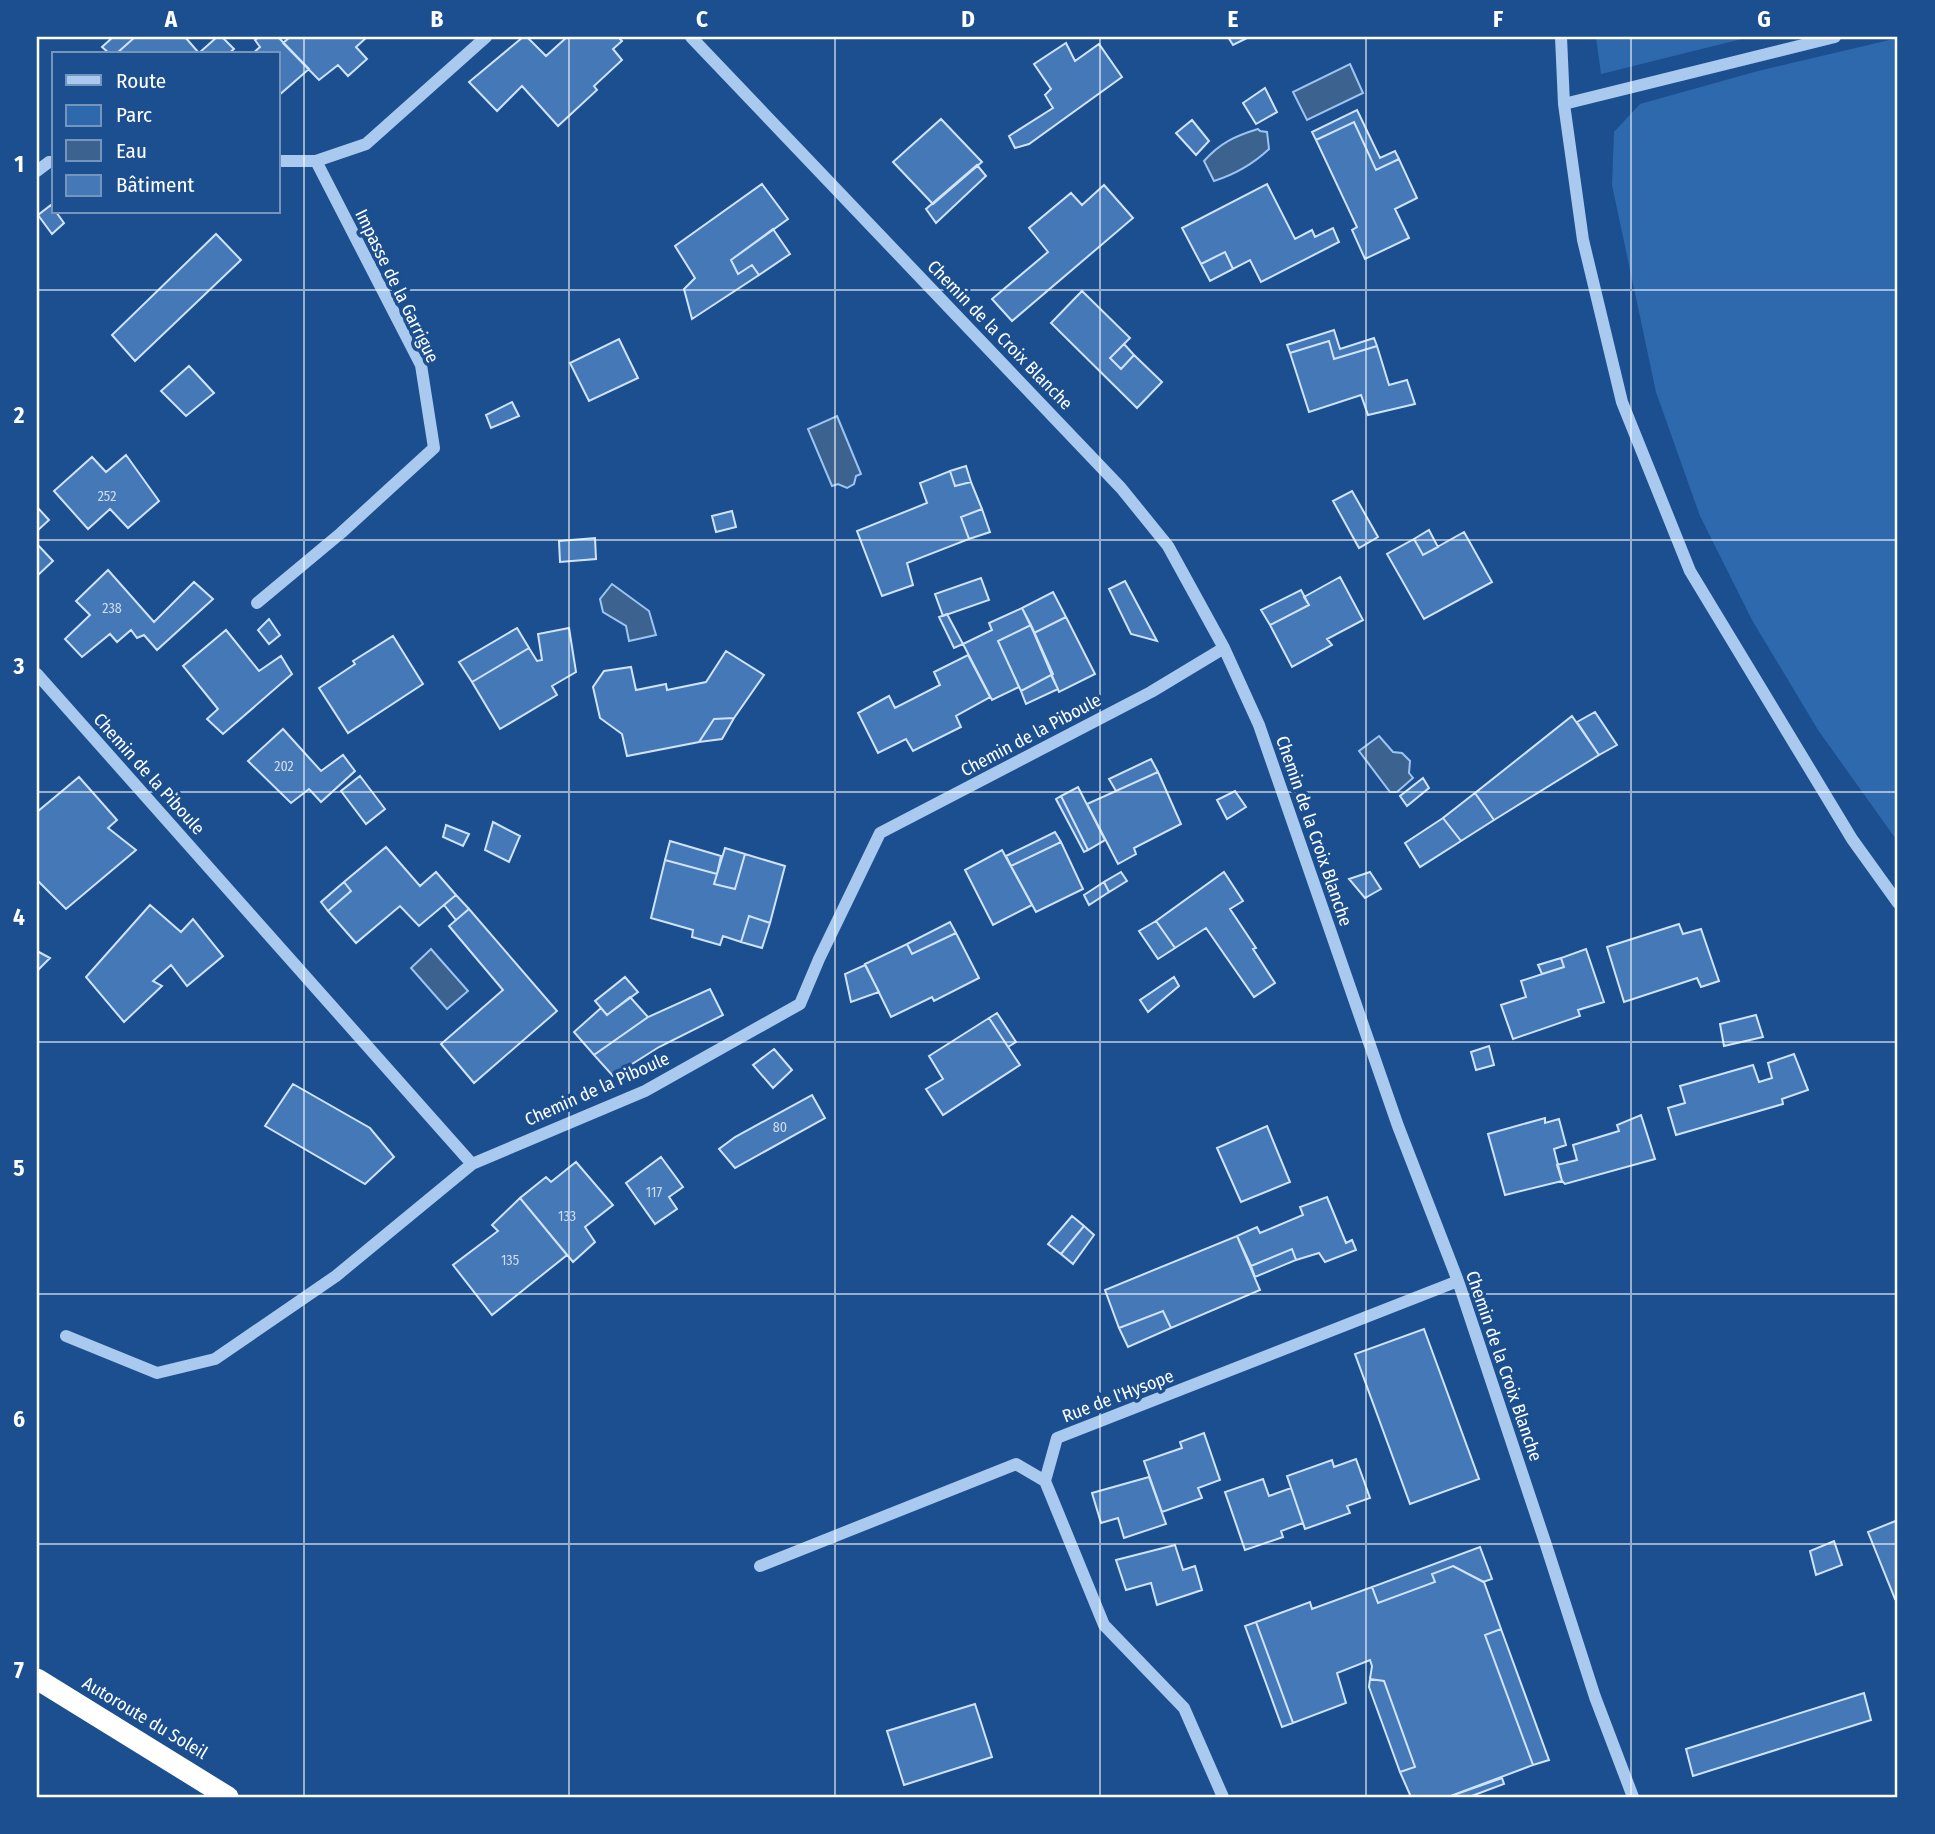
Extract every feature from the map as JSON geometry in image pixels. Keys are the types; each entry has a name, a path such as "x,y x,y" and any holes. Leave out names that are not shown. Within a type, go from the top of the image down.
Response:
{"highway":[{"name":"Autoroute du Soleil","path":"37,1679 228,1797"}],"street":[{"path":"280,161 316,161 366,144 486,37"},
{"name":"Chemin de la Croix Blanche","path":"691,37 1121,488 1168,546 1224,648 1259,726 1398,1126 1458,1281 1595,1697 1633,1797"},
{"path":"1561,37 1564,104 1583,240 1622,402 1690,571 1852,839 1898,903"},
{"path":"1564,104 1835,37"},
{"name":"Impasse de la Garrigue","path":"257,603 341,533 434,447 421,365 316,161"},
{"path":"37,171 52,162"},
{"name":"Chemin de la Piboule","path":"37,674 472,1164 645,1091 800,1004 880,834 1151,692 1224,648"},
{"path":"66,1336 157,1373 215,1359 336,1276 472,1164"},
{"name":"Rue de l'Hysope","path":"1045,1481 1057,1438 1458,1281"},
{"path":"760,1566 1016,1464 1045,1481 1104,1625 1184,1708 1223,1797"}],"green space":[{"path":"1596,37 1750,37 1601,74"},
{"path":"1898,38 1898,842 1818,730 1752,620 1700,516 1656,392 1612,185 1614,132 1640,104 1758,71"}],"water":[{"path":"1350,64 1363,93 1307,120 1293,92"},
{"path":"1258,129 1267,132 1269,149 1243,168 1214,181 1204,161 1228,141"},
{"path":"837,416 861,474 856,476 854,484 847,488 838,484 832,486 808,429"},
{"path":"612,584 649,611 656,635 629,641 626,626 603,612 600,599"},
{"path":"1379,736 1393,752 1402,753 1410,761 1409,773 1413,778 1397,792 1390,792 1359,751"},
{"path":"431,949 468,991 447,1009 411,968"}],"building":[{"path":"113,37 135,37 118,52 108,52 102,47"},
{"path":"135,37 185,37 198,52 118,52"},
{"path":"217,37 222,37 234,49 230,52 200,52"},
{"path":"259,37 278,37 309,69 280,94 280,52 254,52 260,47 255,40"},
{"path":"290,37 367,37 356,47 367,59 348,76 338,65 319,80 283,43"},
{"path":"523,37 527,37 546,56 567,37 618,37 622,41 613,49 622,60 594,86 597,90 558,126 522,86 497,111 469,82"},
{"path":"1228,37 1249,37 1233,45"},
{"path":"1066,43 1075,61 1099,44 1122,77 1029,144 1015,148 1009,136 1053,108 1045,95 1051,89 1034,64"},
{"path":"1265,88 1277,112 1256,124 1243,103"},
{"path":"1357,110 1380,158 1395,151 1399,159 1376,170 1354,122 1316,140 1312,132"},
{"path":"941,119 982,162 933,204 893,162"},
{"path":"1192,120 1209,141 1196,155 1176,133"},
{"path":"1354,122 1376,170 1399,159 1417,198 1395,209 1409,238 1365,259 1352,230 1357,227 1316,140"},
{"path":"977,165 986,176 936,223 926,209"},
{"path":"762,184 788,219 731,260 738,274 752,265 759,275 692,319 684,289 695,278 675,246"},
{"path":"1267,184 1295,239 1312,230 1315,237 1333,228 1339,242 1261,282 1250,260 1233,269 1225,252 1201,264 1182,228"},
{"path":"1104,185 1133,218 1012,321 992,299 1048,252 1029,228 1071,193 1082,205"},
{"path":"51,205 52,214 58,214 64,223 52,234 38,215"},
{"path":"773,229 790,254 759,275 752,265 738,274 731,260"},
{"path":"216,234 241,260 135,361 112,335"},
{"path":"1225,252 1233,269 1210,281 1201,264"},
{"path":"1082,291 1130,338 1110,358 1121,369 1134,355 1162,382 1137,408 1051,323"},
{"path":"1334,330 1340,349 1374,338 1377,346 1334,359 1329,341 1290,353 1287,345"},
{"path":"619,339 638,378 589,401 570,363"},
{"path":"1329,341 1334,359 1377,346 1389,385 1407,380 1415,404 1368,415 1361,395 1309,412 1290,353"},
{"path":"1124,344 1134,355 1121,369 1110,358"},
{"path":"189,366 214,393 186,416 161,391"},
{"path":"512,402 519,416 491,428 486,415"},
{"path":"126,455 159,501 128,528 110,509 88,529 54,491 92,457 106,472"},
{"path":"966,466 971,482 955,486 950,471"},
{"path":"950,471 955,486 971,482 982,509 961,517 969,539 907,563 913,585 882,596 857,531 927,503 920,483"},
{"path":"1352,491 1378,537 1359,548 1333,501"},
{"path":"37,507 49,520 37,531"},
{"path":"982,509 990,532 969,539 961,517"},
{"path":"732,511 736,527 716,532 712,516"},
{"path":"1429,530 1438,547 1423,555 1414,539"},
{"path":"1464,532 1492,582 1424,619 1387,554 1414,539 1423,555"},
{"path":"595,538 596,559 560,562 559,541"},
{"path":"37,544 53,561 37,576"},
{"path":"108,570 154,622 194,582 213,599 157,650 144,635 137,638 131,630 117,642 110,634 82,657 65,639 90,615 76,601"},
{"path":"1340,577 1363,620 1327,639 1332,645 1292,667 1270,625 1309,605 1304,597"},
{"path":"981,578 989,600 943,616 935,594"},
{"path":"1125,581 1157,641 1131,634 1109,589"},
{"path":"1301,590 1309,605 1270,625 1261,610"},
{"path":"1053,592 1066,617 1034,633 1022,608"},
{"path":"1022,608 1031,625 998,641 1019,687 992,700 963,644 992,630 989,623"},
{"path":"947,614 963,644 954,648 939,617"},
{"path":"1066,617 1095,674 1059,692 1034,633"},
{"path":"269,619 280,635 269,644 258,630"},
{"path":"1031,625 1053,674 1021,691 998,641"},
{"path":"517,628 529,648 472,682 459,662"},
{"path":"569,628 576,672 552,686 557,695 500,729 472,682 529,648 537,661 542,660 538,634"},
{"path":"226,630 259,671 281,656 292,674 223,734 207,719 218,709 183,666"},
{"path":"393,636 423,684 348,733 319,688 355,664 353,661"},
{"path":"726,651 764,675 734,718 714,719 699,742 627,756 622,734 600,718 593,687 604,671 631,667 636,690 666,684 667,690 706,682"},
{"path":"968,655 990,697 956,716 961,727 913,751 906,739 878,753 858,713 889,696 895,708 940,685 934,672"},
{"path":"1051,675 1058,689 1026,704 1021,691"},
{"path":"1595,712 1617,745 1599,755 1577,722"},
{"path":"1572,716 1599,755 1494,820 1475,793"},
{"path":"734,718 722,739 699,742 714,719"},
{"path":"283,729 321,771 343,755 355,771 321,802 309,789 291,803 248,761"},
{"path":"1151,759 1158,772 1116,791 1109,779"},
{"path":"1158,772 1181,824 1134,848 1136,854 1118,864 1087,804"},
{"path":"360,776 385,809 366,824 341,791"},
{"path":"79,777 117,820 108,828 136,850 66,909 37,880 37,812"},
{"path":"1423,778 1429,788 1407,806 1400,796"},
{"path":"1078,787 1105,840 1088,850 1061,796"},
{"path":"1235,791 1246,807 1227,819 1217,800"},
{"path":"1475,793 1494,820 1461,841 1443,818"},
{"path":"1061,796 1088,850 1084,852 1056,799"},
{"path":"1443,818 1461,841 1420,867 1405,843"},
{"path":"493,822 520,836 509,862 485,850"},
{"path":"446,825 469,834 463,846 443,837"},
{"path":"1055,832 1061,842 1011,866 1006,856"},
{"path":"670,841 721,856 717,874 665,860"},
{"path":"1061,842 1083,889 1036,912 1011,866"},
{"path":"386,847 420,886 436,872 456,895 419,926 400,906 356,943 328,911 351,891 344,882"},
{"path":"725,848 745,854 735,889 714,884"},
{"path":"1002,850 1032,905 993,925 965,870"},
{"path":"745,854 785,866 770,923 749,916 741,942 723,936 720,945 692,937 693,930 651,918 665,860 717,874 714,884 735,889"},
{"path":"1121,872 1127,881 1109,892 1104,882"},
{"path":"1224,872 1243,901 1230,909 1275,983 1254,997 1206,928 1175,948 1156,921"},
{"path":"1370,872 1381,889 1365,898 1349,879"},
{"path":"344,882 351,891 328,911 321,902"},
{"path":"1104,882 1109,892 1089,905 1084,895"},
{"path":"456,895 469,909 456,920 444,905"},
{"path":"150,905 181,932 193,919 223,956 187,986 171,965 153,981 162,986 124,1022 86,977"},
{"path":"469,909 557,1011 474,1083 441,1044 503,990 449,926"},
{"path":"749,916 770,923 762,948 741,942"},
{"path":"1156,921 1175,948 1158,959 1139,931"},
{"path":"950,922 956,933 912,954 907,944"},
{"path":"1679,924 1683,934 1701,929 1719,981 1701,987 1697,978 1624,1002 1607,947"},
{"path":"956,933 979,978 934,1001 932,997 891,1017 865,964 907,944 912,954"},
{"path":"1586,949 1604,1002 1578,1010 1580,1016 1513,1039 1501,1005 1526,997 1521,981 1564,967 1561,958"},
{"path":"37,951 50,958 37,971"},
{"path":"1561,958 1564,967 1542,974 1538,965"},
{"path":"865,965 879,992 851,1002 845,974"},
{"path":"625,977 638,992 607,1015 595,1001"},
{"path":"1174,977 1179,986 1148,1012 1140,1000"},
{"path":"710,989 723,1015 659,1047 613,1076 594,1055 648,1017"},
{"path":"630,997 648,1017 594,1055 574,1032 601,1008 607,1015"},
{"path":"997,1013 1016,1042 1008,1047 989,1018"},
{"path":"1756,1015 1763,1037 1724,1046 1720,1024"},
{"path":"989,1018 1020,1065 943,1115 926,1089 943,1079 929,1056"},
{"path":"1489,1046 1494,1065 1476,1070 1471,1052"},
{"path":"774,1049 792,1070 773,1088 753,1065"},
{"path":"1794,1054 1808,1090 1782,1099 1783,1104 1676,1135 1668,1108 1685,1103 1680,1086 1753,1065 1759,1082 1772,1078 1768,1063"},
{"path":"293,1084 370,1128 394,1157 365,1184 265,1126"},
{"path":"812,1095 825,1118 735,1168 719,1149 735,1137"},
{"path":"1641,1115 1655,1159 1565,1184 1562,1181 1557,1165 1577,1160 1573,1145 1619,1131 1617,1125"},
{"path":"1545,1118 1545,1123 1559,1119 1566,1145 1554,1149 1562,1181 1505,1195 1488,1134"},
{"path":"1267,1126 1290,1182 1241,1202 1217,1148"},
{"path":"661,1157 683,1187 669,1197 677,1209 655,1224 626,1183"},
{"path":"576,1162 613,1205 585,1227 595,1242 573,1262 520,1198 546,1177 551,1182"},
{"path":"1327,1197 1346,1243 1352,1240 1356,1250 1325,1262 1319,1253 1296,1260 1292,1249 1251,1266 1237,1236 1257,1227 1260,1233 1303,1215 1300,1207"},
{"path":"520,1198 567,1255 492,1315 453,1265 498,1231 492,1225"},
{"path":"1072,1216 1084,1226 1061,1254 1048,1244"},
{"path":"1084,1226 1094,1235 1073,1264 1061,1254"},
{"path":"1237,1236 1260,1290 1171,1328 1163,1311 1119,1328 1105,1290"},
{"path":"1292,1249 1296,1260 1255,1277 1251,1266"},
{"path":"1163,1311 1171,1328 1128,1347 1119,1328"},
{"path":"1424,1329 1479,1479 1410,1504 1355,1354"},
{"path":"1204,1433 1220,1480 1198,1488 1202,1498 1162,1512 1144,1461 1182,1448 1180,1442"},
{"path":"1356,1459 1370,1498 1347,1506 1350,1513 1305,1529 1287,1476 1332,1460 1334,1467"},
{"path":"1149,1477 1166,1524 1124,1538 1118,1518 1101,1523 1092,1493"},
{"path":"1263,1479 1269,1496 1291,1488 1303,1523 1281,1531 1283,1537 1245,1550 1225,1492"},
{"path":"1898,1520 1898,1598 1895,1599 1868,1532"},
{"path":"1834,1541 1842,1565 1816,1575 1810,1551"},
{"path":"1175,1545 1183,1570 1195,1566 1202,1590 1157,1605 1151,1583 1126,1590 1116,1560"},
{"path":"1480,1547 1492,1579 1483,1582 1453,1566 1432,1574 1435,1582 1378,1603 1372,1587"},
{"path":"1453,1566 1484,1582 1501,1629 1485,1635 1533,1765 1448,1797 1411,1797 1400,1772 1415,1767 1384,1681 1370,1679 1370,1660 1337,1673 1346,1703 1293,1723 1256,1622 1310,1602 1312,1609 1372,1587 1378,1603 1435,1582 1432,1574"},
{"path":"1256,1622 1293,1723 1282,1727 1245,1626"},
{"path":"1501,1629 1549,1760 1533,1765 1485,1635"},
{"path":"1370,1679 1384,1681 1415,1767 1400,1772 1369,1687"},
{"path":"1864,1693 1871,1720 1693,1776 1686,1749"},
{"path":"975,1704 992,1757 904,1785 887,1731"},
{"path":"1502,1778 1504,1784 1469,1797 1448,1797"}]}
